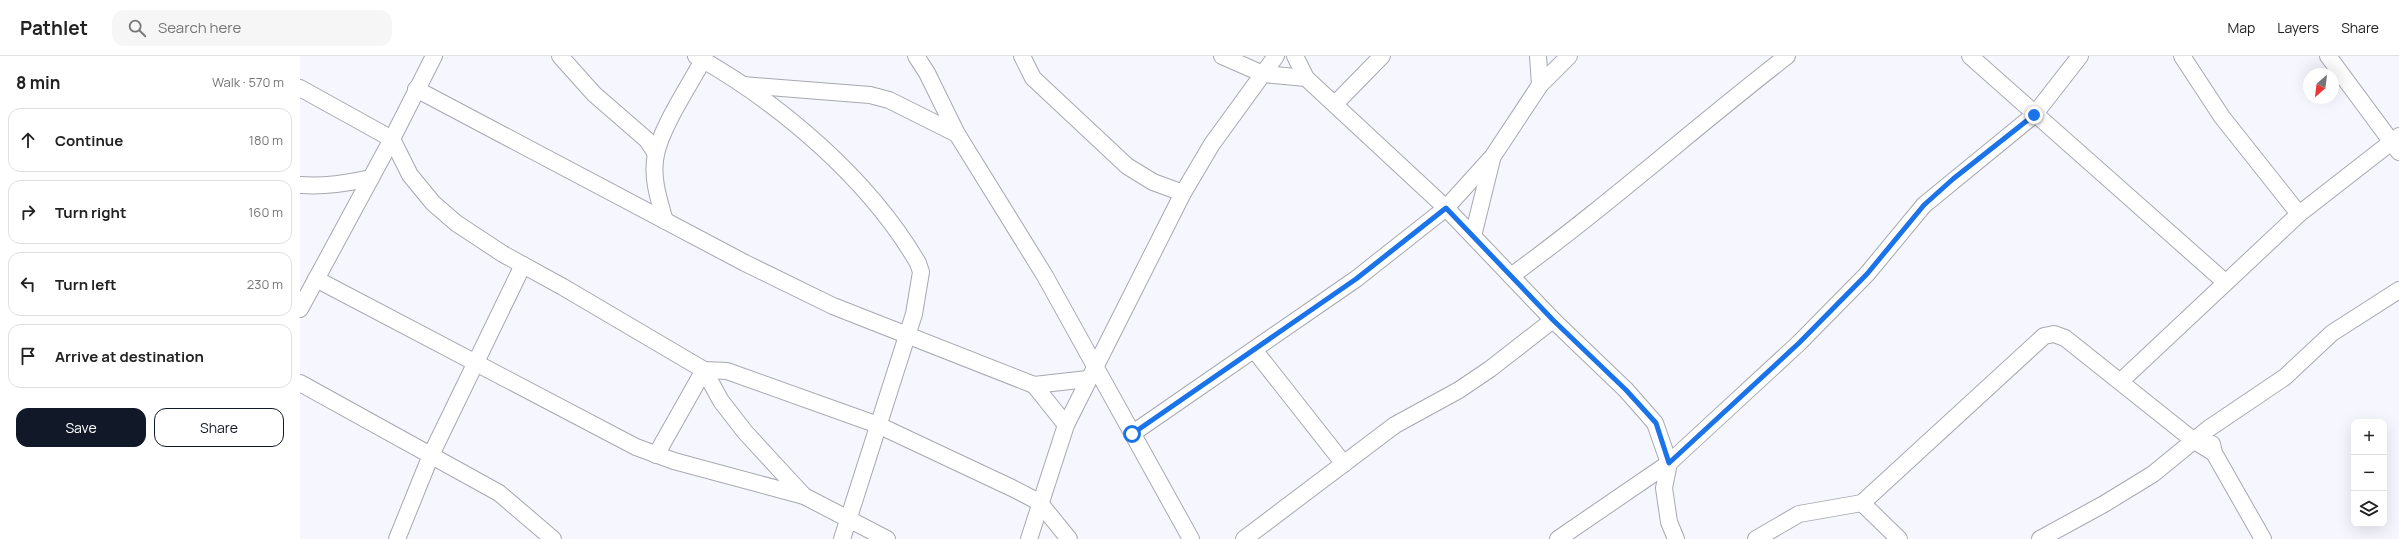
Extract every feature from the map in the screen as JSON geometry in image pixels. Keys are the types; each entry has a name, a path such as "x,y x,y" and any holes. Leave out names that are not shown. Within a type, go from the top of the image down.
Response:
{"street":[{"path":"300,309 392,139 434,56"},
{"path":"560,56 594,94 647,140 656,154"},
{"path":"916,56 927,73 957,134 1045,276 1091,372 1132,434 1191,539"},
{"path":"1022,56 1033,78 1127,166 1153,182 1183,193"},
{"path":"1222,56 1263,74 1306,78"},
{"path":"1029,539 1039,502 1066,425 1091,372 1183,193 1212,144 1276,56"},
{"path":"1295,56 1306,78 1446,208 1553,320 1626,390 1656,423 1669,463 1664,488 1669,522 1676,539"},
{"path":"1335,104 1382,56"},
{"path":"1132,434 1255,351 1356,279 1446,208 1493,156 1540,85 1569,56"},
{"path":"1511,276 1560,240 1708,118 1787,56"},
{"path":"1970,56 2034,115 2225,282"},
{"path":"1558,539 1669,463 1810,332 1867,274 1924,205 1953,179 2034,115 2080,56"},
{"path":"2182,56 2222,117 2299,214"},
{"path":"2121,381 2299,214 2397,144 2328,56"},
{"path":"665,221 656,182 656,154 699,58 742,84 806,132 822,146 877,206 910,249 921,272 914,314 842,539"},
{"path":"1537,58 1540,85"},
{"path":"742,84 870,95 889,100 957,134"},
{"path":"300,88 392,139 410,175 433,203 456,223 523,265 704,370 727,371 878,425 1039,502 1069,539"},
{"path":"416,90 665,221 833,306 906,336 1034,385 1066,425"},
{"path":"1473,236 1493,156"},
{"path":"300,185 316,187 345,184 371,178"},
{"path":"397,539 431,455 523,265"},
{"path":"316,279 656,455 804,496 887,539"},
{"path":"2040,539 2104,504 2153,474 2208,428 2285,377 2332,333 2399,290"},
{"path":"914,314 925,343"},
{"path":"1244,539 1395,425 1459,390 1490,369 1553,320"},
{"path":"1756,539 1799,514 1862,503 2044,336 2054,334 2065,338 2121,381 2193,440 2214,453"},
{"path":"1255,351 1344,464"},
{"path":"656,455 704,370"},
{"path":"704,370 720,401 745,432 804,496"},
{"path":"1034,385 1091,372"},
{"path":"300,383 499,493 553,539"},
{"path":"2208,428 2214,453 2263,539"},
{"path":"1862,503 1899,539"}],"route":[{"path":"1132,434 1255,351 1356,279 1446,208 1553,320 1626,390 1656,423 1669,463 1799,343 1867,274 1924,205 1953,179 2034,115"}]}
